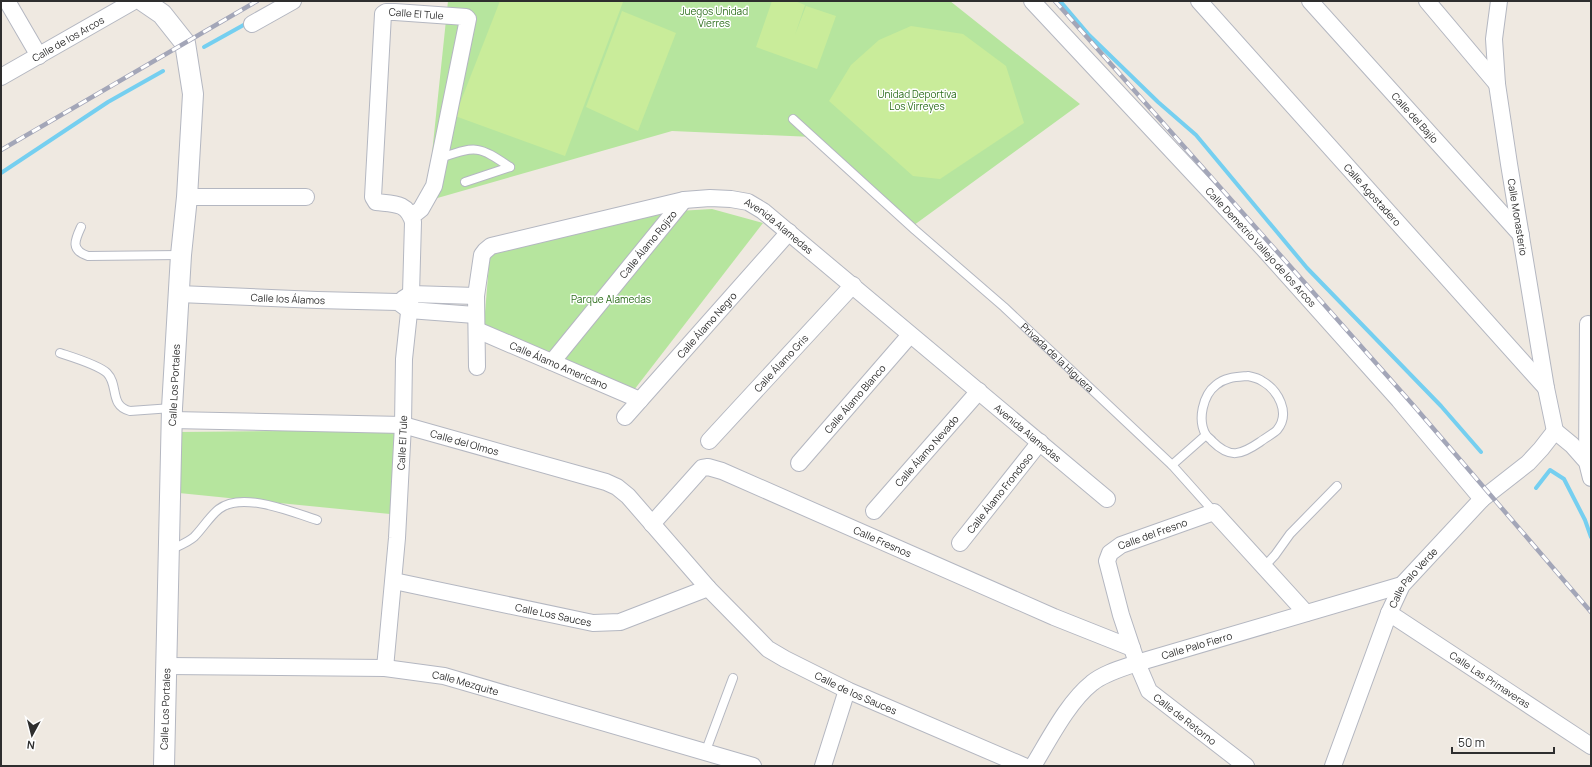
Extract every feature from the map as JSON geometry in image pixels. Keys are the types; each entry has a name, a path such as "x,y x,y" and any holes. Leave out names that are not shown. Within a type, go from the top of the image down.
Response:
{"street":[{"path":"8,1 39,56"},
{"name":"Calle de los Arcos","path":"1,77 134,1"},
{"name":"Calle Los Portales","path":"143,1 162,8 185,43 191,81 193,110 181,256 172,414 164,766"},
{"path":"252,24 293,1"},
{"name":"Calle Demetrio Vallejo de los Arcos","path":"1032,1 1263,248 1399,400 1482,499"},
{"name":"Calle Agostadero","path":"1199,1 1546,388"},
{"name":"Calle del Bajío","path":"1310,1 1521,235"},
{"path":"1427,1 1497,84"},
{"name":"Calle Monasterio","path":"1499,1 1494,39 1497,84 1546,388 1555,431"},
{"name":"Calle El Tule","path":"385,668 394,581 403,425 406,302 413,222 410,213 405,207 376,202 373,197 383,16 386,12 466,17 468,19 434,186 421,209 412,217"},
{"path":"187,197 306,197"},
{"name":"Avenida Alamedas","path":"477,367 476,296 482,255 491,246 684,200 717,198 748,202 763,211 789,232 1107,499"},
{"name":"Calle Álamo Rojizo","path":"552,362 684,200"},
{"name":"Calle Álamo Negro","path":"625,417 789,232"},
{"name":"Calle Álamo Gris","path":"709,441 853,286"},
{"name":"Calle los Álamos","path":"179,294 406,302 476,296"},
{"name":"Calle los Álamos","path":"406,302 476,323"},
{"name":"Calle Álamo Americano","path":"476,323 552,362 640,400"},
{"path":"1588,324 1587,462 1591,478"},
{"name":"Calle Álamo Blanco","path":"799,463 910,335"},
{"name":"Calle Álamo Nevado","path":"874,511 979,391"},
{"name":"Calle del Olmos","path":"172,414 403,425 606,482 617,487 628,496 708,588"},
{"path":"1555,431 1572,445 1587,462"},
{"name":"Calle Palo Verde","path":"1333,766 1389,613 1402,585 1482,499 1528,463 1555,431"},
{"name":"Calle Álamo Frondoso","path":"960,543 1040,442"},
{"name":"Calle Fresnos","path":"652,524 702,468 708,467 730,474 1054,617 1135,655"},
{"name":"Privada de la Higuera","path":"1214,512 1306,613"},
{"name":"Calle del Fresno","path":"1135,655 1110,576 1107,561 1110,553 1121,545 1214,512"},
{"name":"Calle Los Sauces","path":"394,581 593,623 620,622 708,588"},
{"name":"Calle Palo Fierro","path":"1033,766 1073,702 1083,691 1092,682 1135,655 1306,613 1402,585"},
{"name":"Calle de los Sauces","path":"708,588 768,649 791,662 847,690 1024,766"},
{"name":"Calle Las Primaveras","path":"1389,613 1591,746"},
{"name":"Calle de Retorno","path":"1135,655 1149,691 1246,766"},
{"name":"Calle Mezquite","path":"167,666 385,668 444,676 753,766"},
{"path":"823,766 847,690"}],"lane":[{"name":"Privada de la Higuera","path":"793,118 915,230 1004,307 1172,464 1214,512"},
{"path":"440,158 468,149 482,150 490,153 510,167 465,182"},
{"path":"81,227 75,240 76,248 81,253 88,256 181,256"},
{"path":"60,353 98,368 108,374 116,400 120,407 124,410 172,414"},
{"path":"1248,376 1257,378 1263,381 1279,396 1283,414 1277,430 1249,450 1232,454 1225,452 1206,435 1202,423 1202,411 1205,401 1216,385 1224,380 1248,376"},
{"path":"1172,464 1206,435"},
{"path":"1264,568 1290,534 1337,486"},
{"path":"170,550 185,543 194,536 220,508 231,503 257,503 317,520"},
{"path":"705,753 734,678"}],"green space":[{"name":"Unidad Deportiva Los Virreyes","path":"448,1 950,1 1080,104 910,228 813,137 672,131 427,201"},
{"path":"500,1 623,2 565,156 455,116"},
{"path":"772,1 795,1 805,5 795,35 806,6 836,16 817,69 756,47"},
{"path":"622,11 676,33 638,131 586,107"},
{"path":"911,26 963,34 1006,66 1024,123 940,179 913,176 829,101 851,65 879,40"},
{"name":"Parque Alamedas","path":"712,209 763,223 634,390 484,325 490,252 661,212"},
{"path":"396,430 390,514 179,493 179,432"}],"waterway":[{"path":"1060,1 1089,35 1158,102 1196,135 1307,268 1441,406 1481,452"},
{"path":"204,47 249,22"},
{"path":"1,173 108,102 163,71"},
{"path":"1536,488 1550,470 1564,479 1585,520 1591,537"}],"railway":[{"path":"1,150 257,1"},
{"path":"1055,1 1414,406 1591,612"}],"park label":[{"name":"Juegos Unidad Vierres","path":"714,16"}]}
